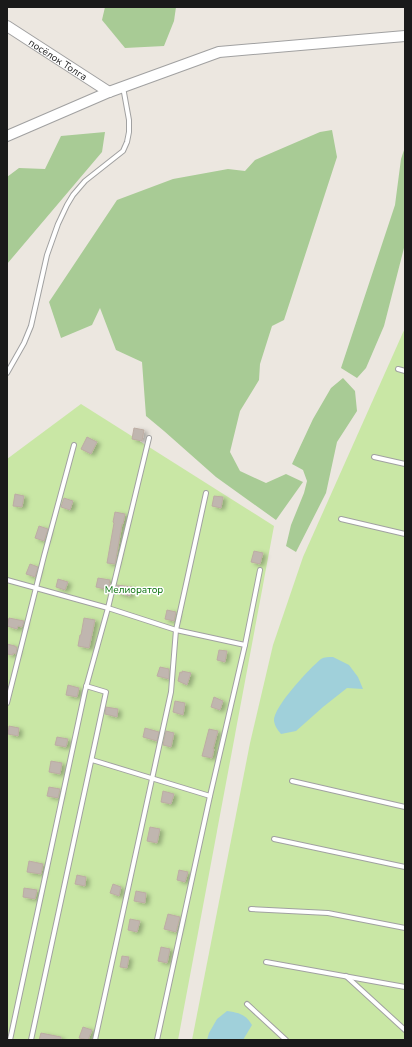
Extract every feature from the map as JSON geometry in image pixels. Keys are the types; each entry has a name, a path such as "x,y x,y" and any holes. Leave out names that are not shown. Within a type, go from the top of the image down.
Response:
{"street":[{"name":"посёлок Толга","path":"7,26 109,92"},
{"path":"7,136 109,92 219,52 405,36"}],"lane":[{"path":"7,373 31,326 47,254 67,205 85,181 123,151 127,142 129,120 123,87"},
{"path":"398,369 405,371"},
{"path":"10,1040 86,686 108,608 149,438"},
{"path":"7,703 74,445"},
{"path":"374,457 405,464"},
{"path":"95,1040 171,692 176,630 206,493"},
{"path":"341,519 405,534"},
{"path":"157,1040 210,796 245,645 260,570"},
{"path":"7,580 108,608 176,630 245,645"},
{"path":"31,1040 106,692 86,686"},
{"path":"92,760 210,796"},
{"path":"292,781 405,807"},
{"path":"274,839 405,867"},
{"path":"251,909 328,913 405,928"},
{"path":"266,962 405,987"},
{"path":"345,976 405,1030"},
{"path":"247,1004 286,1040"}],"green space":[{"path":"105,7 176,7 174,21 164,46 125,48 102,20"},
{"path":"332,130 337,157 284,320 272,326 260,364 259,380 240,411 230,452 240,471 266,483 286,474 303,482 276,520 216,477 146,416 142,362 116,350 100,308 92,325 61,338 49,302 117,200 173,179 228,169 245,171 255,160 320,132"},
{"path":"105,132 102,152 7,264 7,177 19,168 45,169 61,136"},
{"path":"405,147 405,244 384,326 366,368 357,378 341,368 395,205 401,159"},
{"path":"405,328 405,1040 192,1040 250,743 273,645 303,557"},
{"path":"343,378 355,391 357,411 337,442 326,493 296,552 286,546 291,525 304,493 307,481 303,470 292,464 313,419 331,388"},
{"name":"Мелиоратор","path":"81,404 274,526 178,1040 7,1040 7,459"}],"water":[{"path":"333,657 349,665 358,677 363,689 347,688 296,731 281,734 274,721 279,707 293,688 322,658"},
{"path":"227,1011 242,1015 247,1018 252,1025 243,1040 207,1040 209,1033 217,1019"}],"building":[{"path":"134,428 144,430 142,441 132,439"},
{"path":"87,437 97,442 91,454 81,449"},
{"path":"15,494 24,496 22,507 13,506"},
{"path":"214,496 223,497 221,508 212,506"},
{"path":"64,498 73,501 70,510 61,507"},
{"path":"115,512 125,514 115,564 107,563"},
{"path":"39,526 48,529 44,541 35,538"},
{"path":"254,551 263,553 260,564 251,562"},
{"path":"30,564 38,567 35,577 26,574"},
{"path":"98,578 110,580 109,590 96,587"},
{"path":"58,579 68,582 65,590 56,587"},
{"path":"117,585 132,587 130,596 118,593 116,591"},
{"path":"167,610 176,612 174,621 165,619"},
{"path":"9,618 24,621 22,627 18,626 17,629 7,626"},
{"path":"84,618 95,620 89,648 78,646"},
{"path":"7,644 17,647 16,654 7,654"},
{"path":"219,650 227,651 225,662 217,660"},
{"path":"160,667 169,669 169,679 157,676"},
{"path":"182,671 191,673 187,685 178,681 180,672 182,673"},
{"path":"68,685 79,688 77,697 66,695"},
{"path":"214,697 223,701 220,710 211,707"},
{"path":"175,701 185,703 183,715 173,712"},
{"path":"106,707 118,709 117,717 105,714"},
{"path":"9,726 19,728 18,736 8,734"},
{"path":"145,728 159,732 157,741 143,737"},
{"path":"209,729 218,731 212,758 202,756"},
{"path":"166,731 174,733 171,747 163,745"},
{"path":"57,737 68,739 66,747 55,745"},
{"path":"51,761 62,763 60,774 49,772"},
{"path":"49,787 60,789 58,798 47,796"},
{"path":"163,791 174,794 171,804 161,802"},
{"path":"150,827 160,829 157,843 147,841"},
{"path":"29,861 43,864 41,874 27,872"},
{"path":"179,870 188,872 185,882 177,880"},
{"path":"77,875 86,877 85,886 75,884"},
{"path":"113,884 121,887 119,896 110,893"},
{"path":"24,888 37,890 35,899 23,897"},
{"path":"136,891 146,893 145,903 134,901"},
{"path":"168,914 180,917 176,932 164,929"},
{"path":"130,919 140,921 137,932 128,930"},
{"path":"161,947 170,949 167,963 158,961"},
{"path":"122,956 129,957 127,968 120,967"},
{"path":"83,1027 92,1030 88,1040 79,1038"},
{"path":"41,1033 61,1037 61,1040 39,1040"}]}
